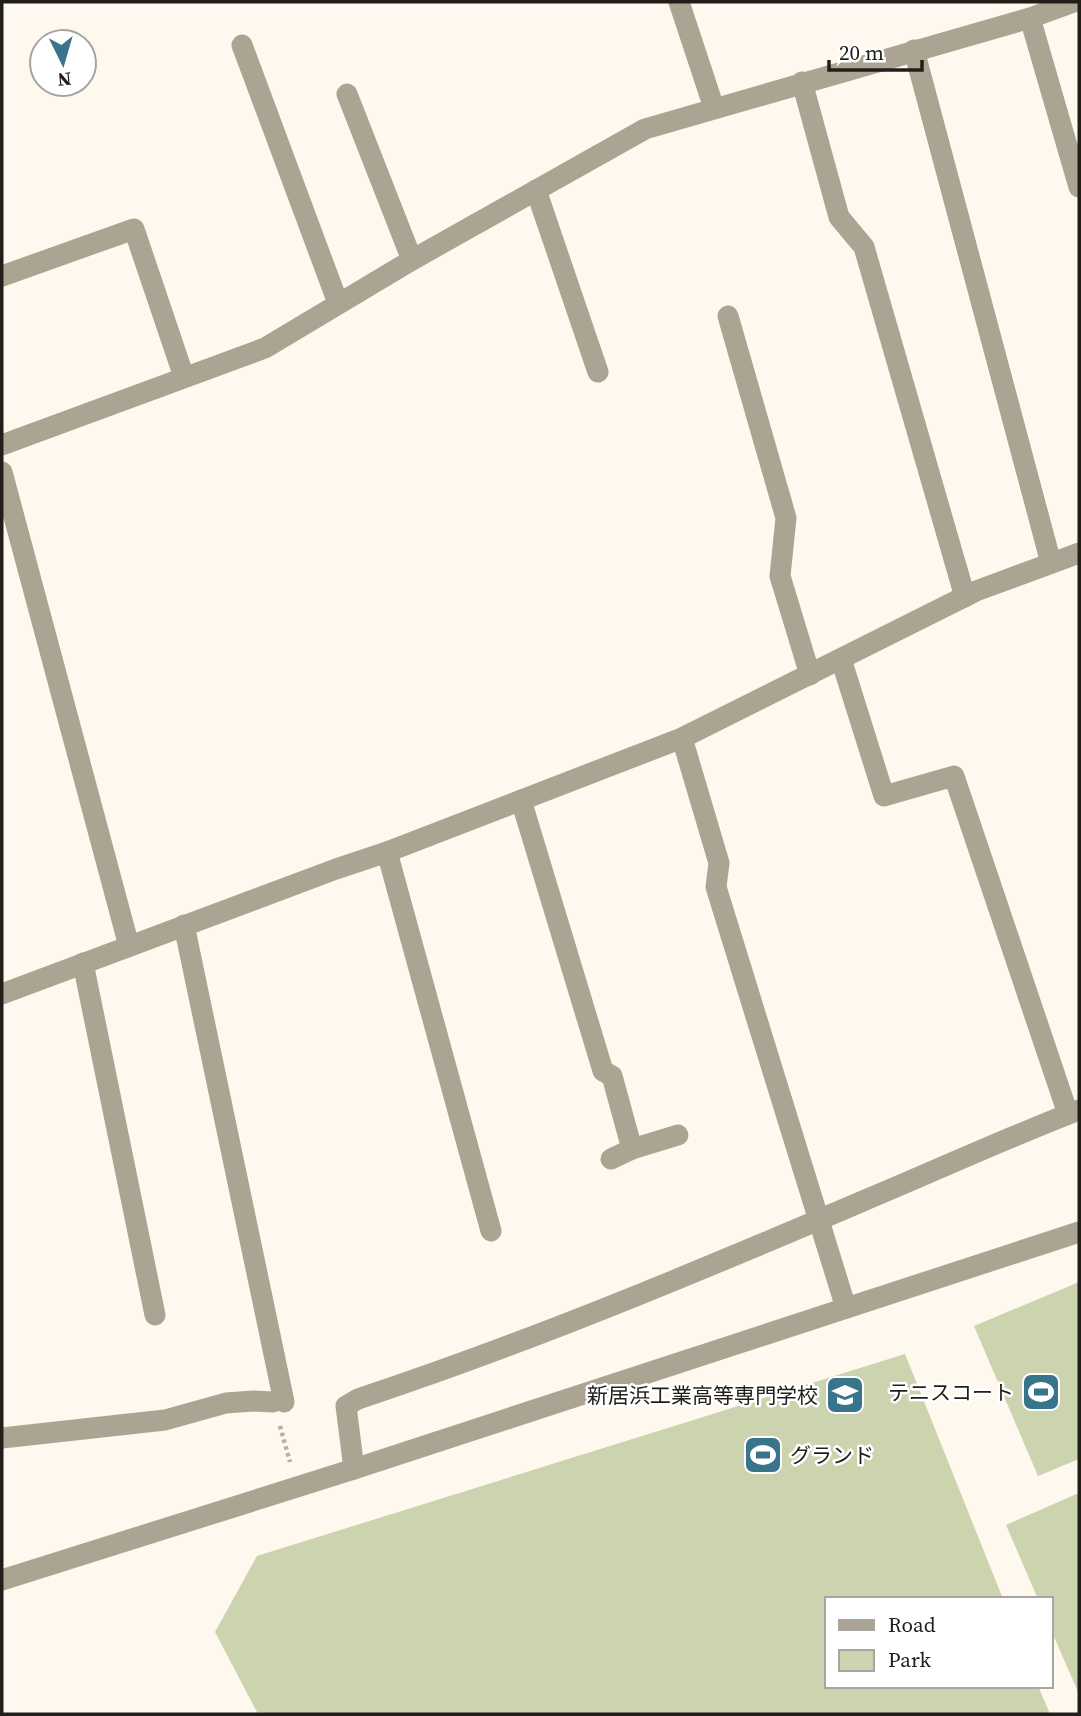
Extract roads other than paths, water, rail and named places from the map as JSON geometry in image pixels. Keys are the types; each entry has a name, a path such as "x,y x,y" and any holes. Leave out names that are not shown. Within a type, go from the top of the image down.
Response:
{"street":[{"path":"679,2 714,108"},
{"path":"2,445 265,348 412,260 645,129 1030,18 1074,2"},
{"path":"1030,18 1079,187"},
{"path":"242,45 338,303"},
{"path":"914,50 1051,563"},
{"path":"802,82 839,217 864,247 965,597"},
{"path":"347,94 412,260"},
{"path":"536,190 598,372"},
{"path":"2,276 134,229 184,377"},
{"path":"728,316 786,518 780,576 810,675"},
{"path":"2,472 129,946"},
{"path":"2,993 387,852 682,738 965,597 1079,552"},
{"path":"354,1469 346,1406 358,1399 457,1366 817,1221 1074,1112 954,776 884,796 841,659"},
{"path":"682,738 719,863 716,887 846,1308"},
{"path":"521,800 603,1071 612,1076 632,1149"},
{"path":"387,852 491,1231"},
{"path":"2,1438 165,1420 226,1403 278,1402 184,925"},
{"path":"83,963 155,1315"},
{"path":"611,1159 632,1149 678,1135"},
{"path":"2,1580 354,1469 1079,1232"}],"place":[{"name":"テニスコート","path":"1041,1392"},
{"name":"新居浜工業高等専門学校","path":"845,1395"},
{"name":"グランド","path":"763,1455"}]}
